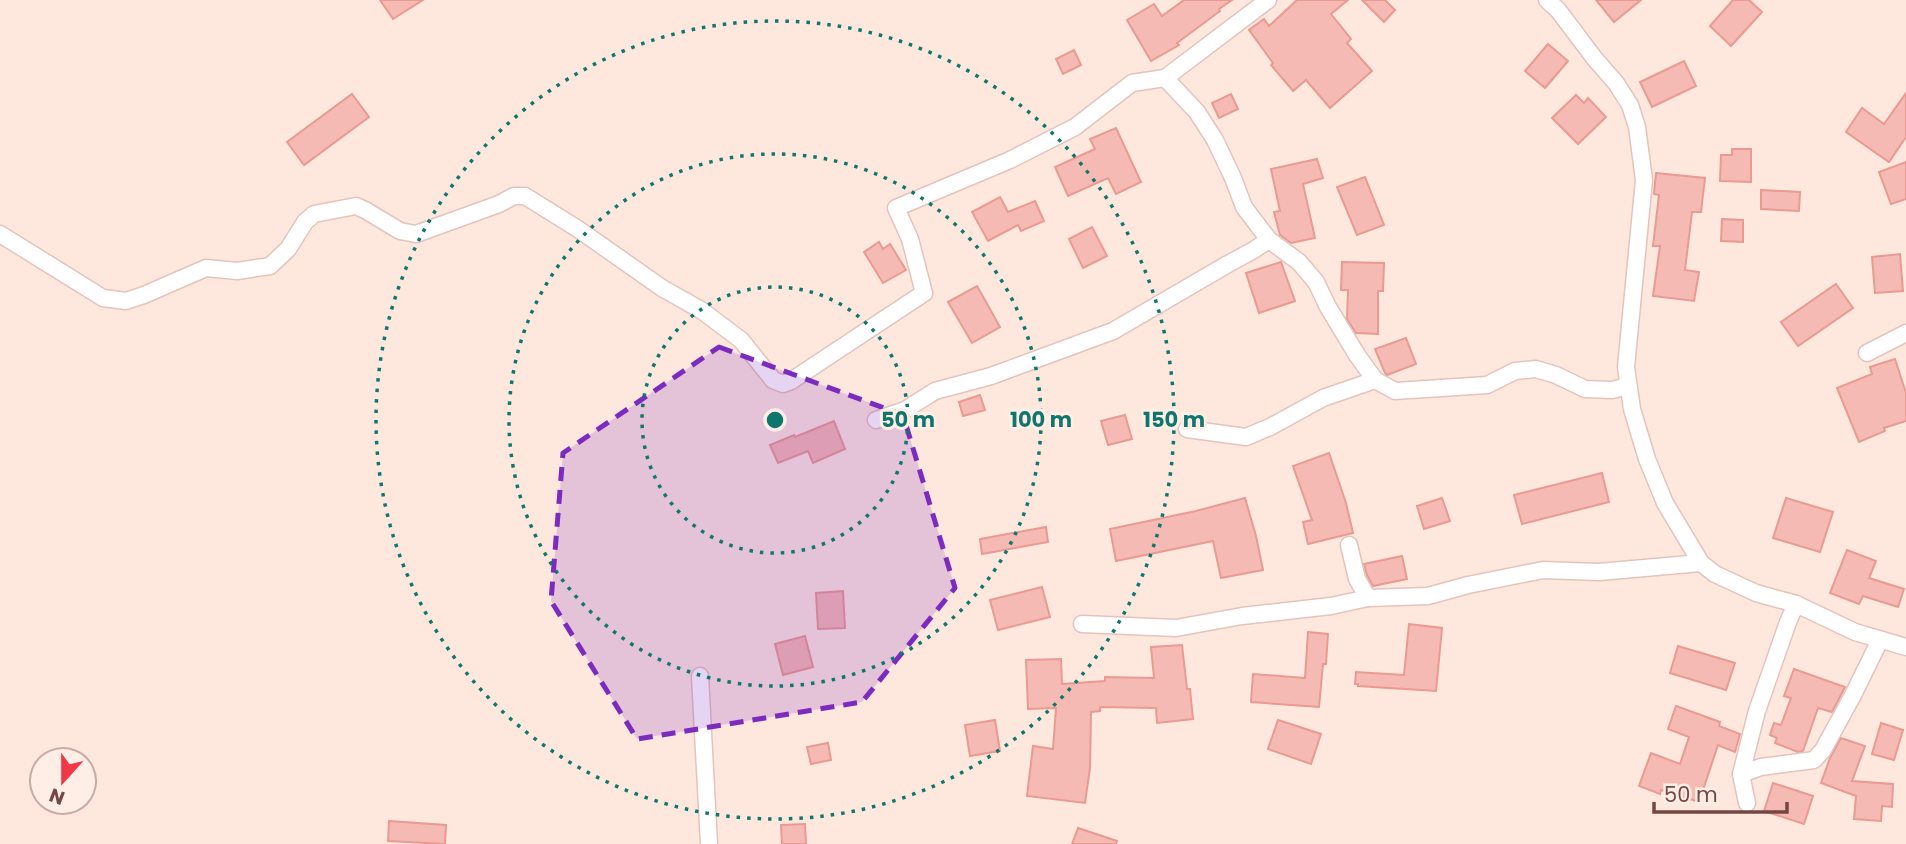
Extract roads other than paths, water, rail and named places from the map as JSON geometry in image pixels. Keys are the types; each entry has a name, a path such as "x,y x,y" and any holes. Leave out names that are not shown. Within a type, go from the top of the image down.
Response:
{"street":[{"path":"0,234 103,298 126,300 206,268 237,271 270,266 288,249 305,222 314,215 356,206 400,231 416,234 514,196 525,196 568,222 662,288 701,310 741,340 772,380 783,384 923,293 910,239 896,208 1010,160 1075,127 1132,83 1165,78 1268,0"},
{"path":"1547,0 1616,83 1630,105 1637,127 1644,180 1626,368 1632,409 1647,459 1665,503 1701,563 1715,574 1756,593 1796,604 1855,632 1906,647"},
{"path":"1165,78 1197,112 1215,140 1234,178 1244,207 1269,240 1299,262 1316,282 1328,307 1375,380 1395,391 1487,385 1515,371 1536,369 1585,389 1612,390 1628,386"},
{"path":"876,420 905,410 935,391 990,376 1113,331 1269,240"},
{"path":"1867,353 1906,333"},
{"path":"1187,429 1246,437 1323,398 1375,380"},
{"path":"1349,545 1357,579 1368,598"},
{"path":"1082,624 1176,628 1242,616 1332,606 1368,598 1428,596 1468,584 1543,570 1599,572 1701,563"},
{"path":"1747,803 1741,774 1757,711 1796,604"},
{"path":"1741,774 1761,766 1814,760 1823,750 1880,640"},
{"path":"701,676 709,844"}]}
